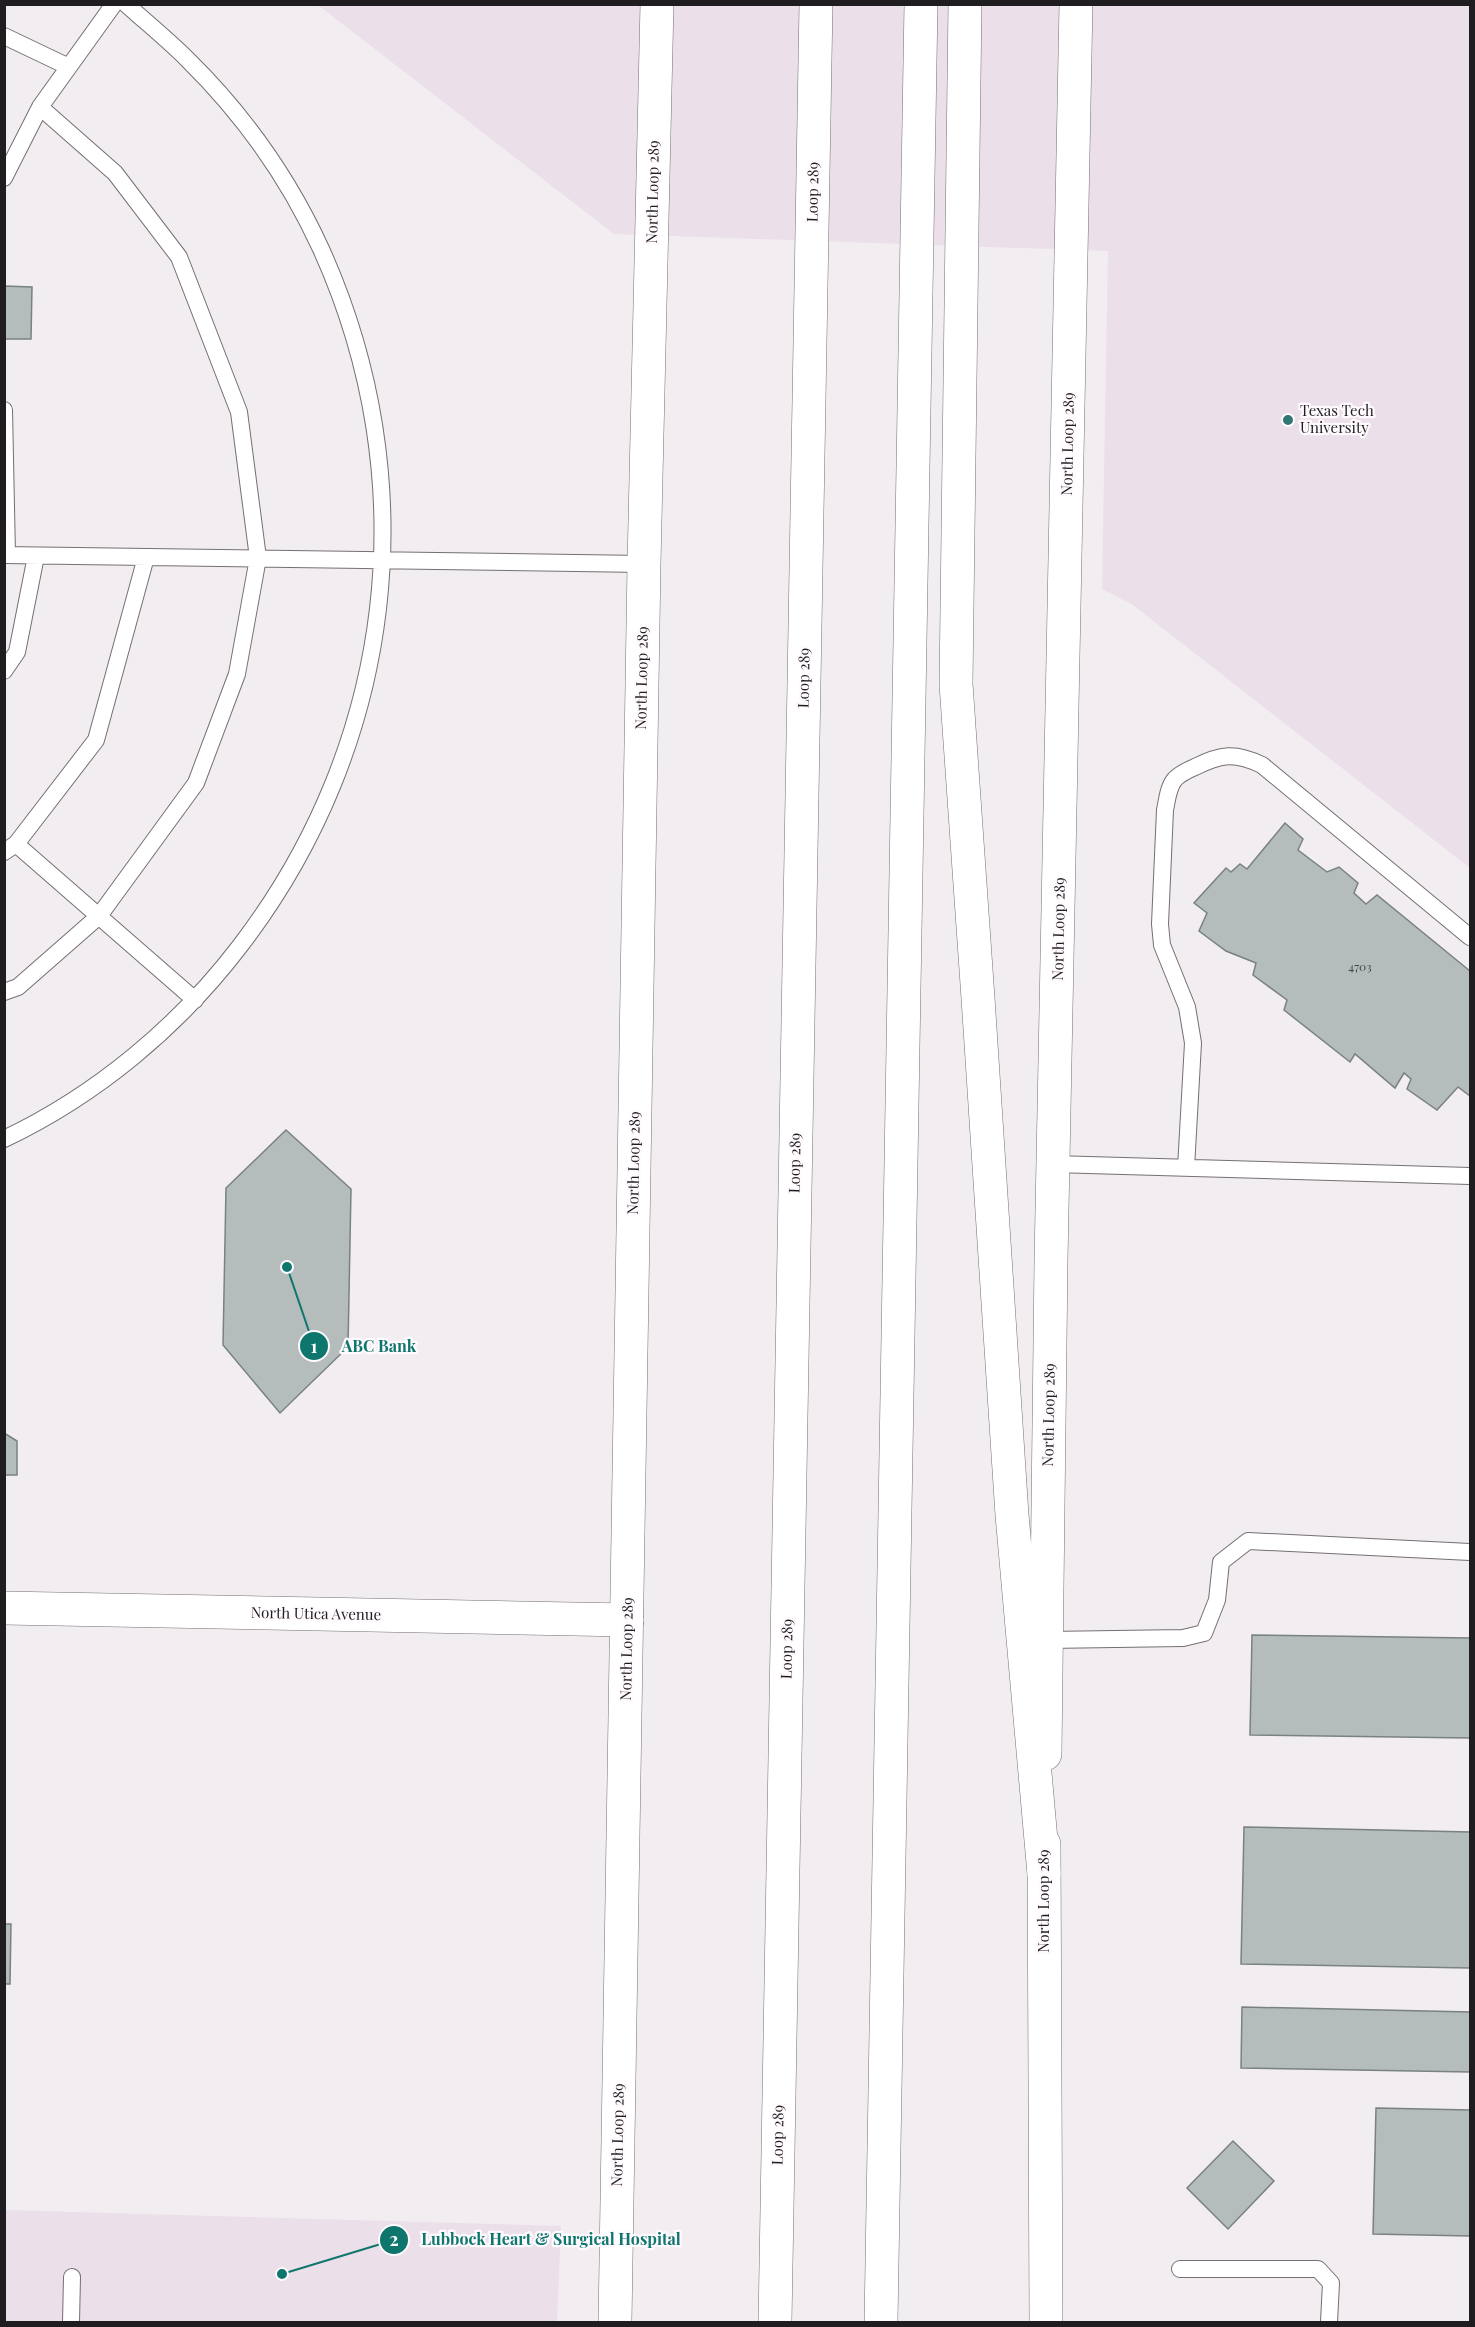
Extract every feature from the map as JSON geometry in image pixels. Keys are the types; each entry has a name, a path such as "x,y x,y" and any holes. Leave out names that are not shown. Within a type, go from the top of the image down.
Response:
{"main road":[{"name":"North Loop 289","path":"615,2322 644,564 657,4"},
{"name":"Loop 289","path":"775,2322 816,4"},
{"path":"881,2322 921,4"},
{"path":"965,4 956,684 1012,1515 1044,1874"},
{"name":"North Loop 289","path":"1046,2322 1044,1874 1053,1164 1076,4"},
{"name":"North Utica Avenue","path":"4,1608 627,1620"}],"lane":[{"path":"4,178 40,107 114,4"},
{"path":"4,1139 60,1108 108,1076 154,1040 224,968 268,909 298,860 324,808 346,754 363,699 375,642 384,526 381,469 372,412 359,355 349,322 320,247 293,195 262,147 226,101 187,59 126,4"},
{"path":"4,36 69,67"},
{"path":"4,992 18,987 99,915 196,783 237,674 258,558 239,412 178,257 115,172 40,107"},
{"path":"4,410 6,555 644,564"},
{"path":"4,671 17,652 36,556"},
{"path":"146,557 96,740 10,848 99,915 195,1000"},
{"path":"1186,1168 1193,1043 1186,1007 1162,945 1160,924 1165,810 1174,780 1204,762 1224,755 1246,758 1262,765 1470,937"},
{"path":"1053,1164 1470,1176"},
{"path":"1047,1640 1183,1638 1204,1633 1217,1600 1221,1562 1248,1541 1470,1552"},
{"path":"1180,2269 1318,2270 1331,2283 1329,2322"},
{"path":"70,2322 72,2277"}],"shaded area":[{"name":"Texas Tech University","path":"318,5 1470,5 1470,868 1133,605 1102,589 1108,251 614,234"},
{"path":"5,2210 561,2226 557,2322 5,2322"}],"building":[{"path":"4,286 32,287 31,339 4,339"},
{"path":"1285,823 1303,839 1298,850 1327,872 1339,867 1358,883 1354,893 1366,904 1377,895 1470,971 1470,1096 1458,1087 1437,1110 1407,1089 1411,1079 1404,1073 1395,1088 1355,1054 1350,1062 1284,1010 1287,1000 1253,975 1256,963 1226,951 1199,931 1207,913 1194,903 1226,868 1231,872 1240,864 1247,869"},
{"path":"286,1130 351,1189 348,1347 280,1413 223,1345 226,1188"},
{"path":"4,1433 17,1441 17,1475 4,1475"},
{"path":"1252,1635 1470,1638 1470,1738 1250,1735"},
{"path":"1244,1827 1470,1832 1470,1968 1241,1964"},
{"path":"4,1924 11,1924 10,1984 4,1984"},
{"path":"1242,2007 1470,2012 1470,2072 1241,2068"},
{"path":"1376,2108 1470,2110 1470,2236 1373,2234"},
{"path":"1233,2141 1274,2181 1228,2229 1187,2188"}],"place":[{"name":"Texas Tech University","path":"1288,420"},
{"name":"ABC Bank","path":"287,1267"},
{"name":"Lubbock Heart & Surgical Hospital","path":"282,2274"}]}
